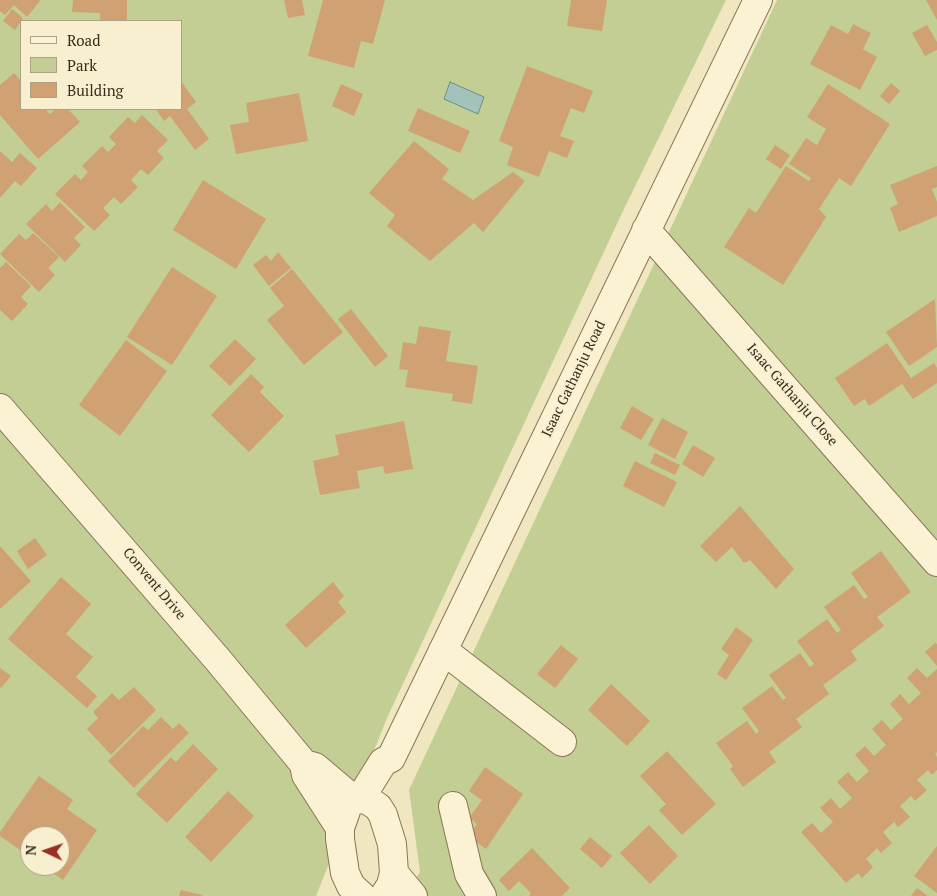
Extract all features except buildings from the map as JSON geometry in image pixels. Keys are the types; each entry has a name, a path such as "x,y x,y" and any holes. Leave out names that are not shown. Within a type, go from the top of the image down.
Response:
{"street":[{"name":"Isaac Gathanju Road","path":"340,828 348,805 364,802 383,762 390,758 758,0"},
{"name":"Isaac Gathanju Close","path":"646,230 937,562"},
{"name":"Convent Drive","path":"0,408 150,580 304,764"},
{"path":"443,650 562,742"},
{"path":"354,893 342,860 340,828 306,775 304,764 315,767 364,802 388,826 395,859 389,884 413,896"},
{"path":"453,806 469,874 482,896"}],"green space":[{"path":"0,0 726,0 622,213 387,718 316,896 0,896"},
{"path":"777,0 937,0 937,896 403,896 420,872 409,790"}],"water":[{"path":"450,82 484,97 478,114 444,99"}]}
